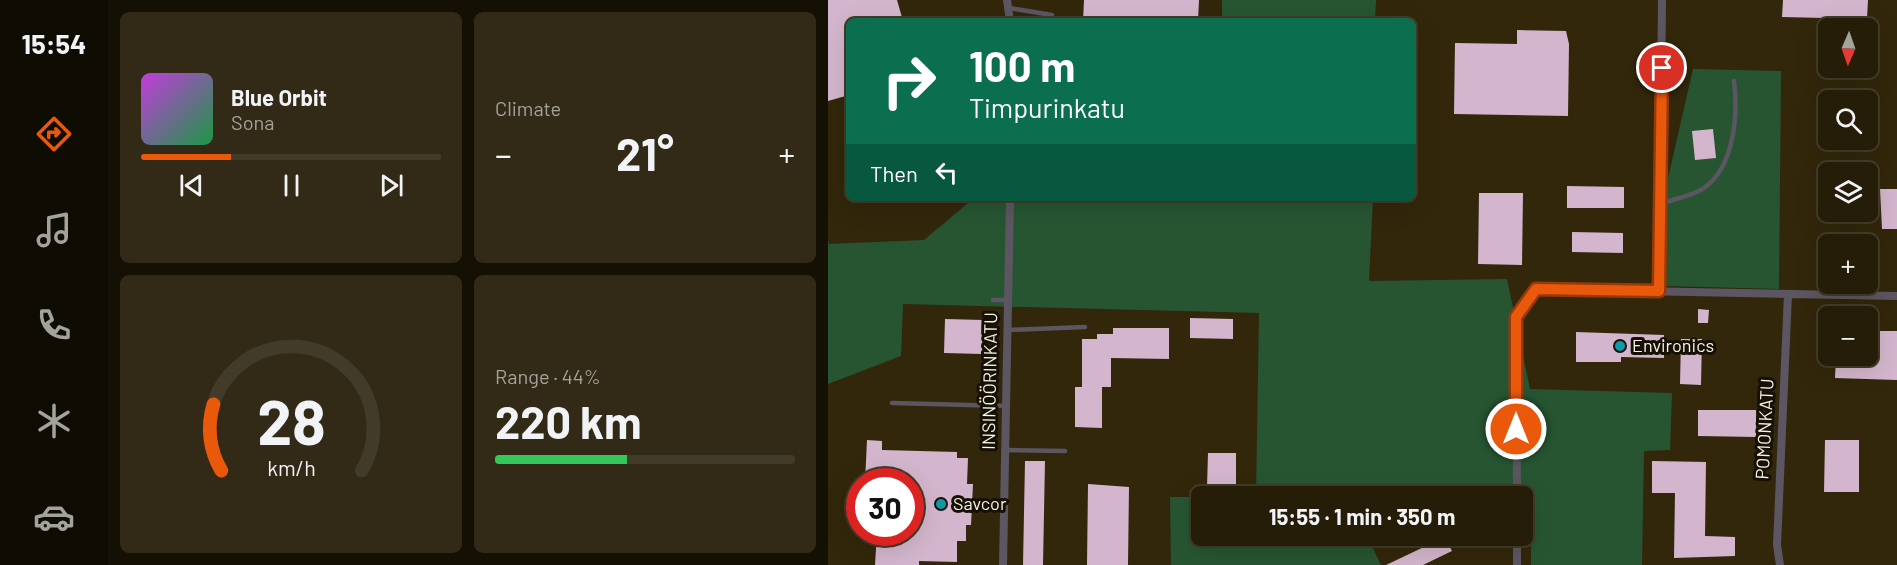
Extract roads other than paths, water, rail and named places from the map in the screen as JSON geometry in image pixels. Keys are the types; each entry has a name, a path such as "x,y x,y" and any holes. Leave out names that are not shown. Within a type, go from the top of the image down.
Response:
{"street":[{"path":"1659,291 1662,0"},
{"name":"INSINÖÖRINKATU","path":"1003,565 1010,201"},
{"path":"1517,486 1516,317 1536,289 1897,296"},
{"name":"POMONKATU","path":"1780,565 1776,545 1788,294"},
{"path":"1517,546 1517,565"}],"lane":[{"path":"1008,4 1052,15"},
{"path":"1660,204 1703,189 1718,174 1736,126 1734,81"},
{"path":"993,300 1008,300"},
{"path":"1008,330 1085,327"},
{"path":"892,404 1006,406"},
{"path":"1005,450 1065,451"}],"place":[{"name":"Environics","path":"1620,346"},
{"name":"Savcor","path":"941,504"}]}
